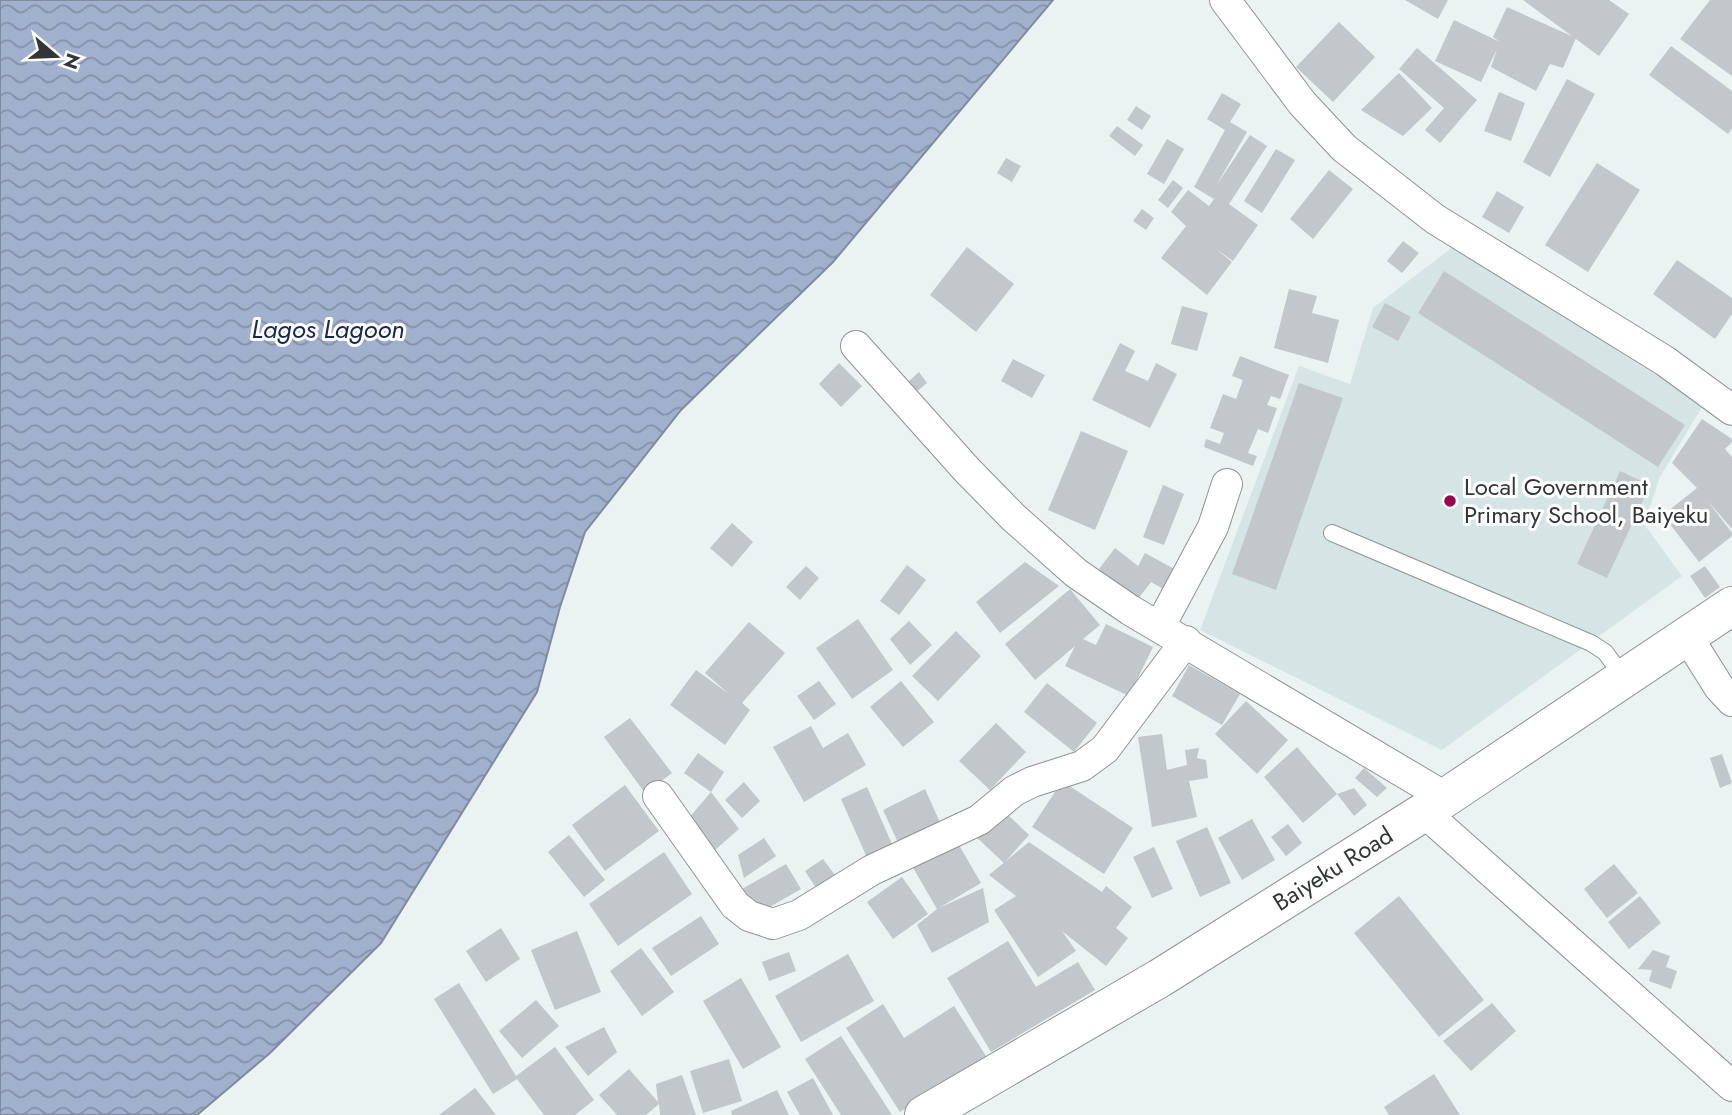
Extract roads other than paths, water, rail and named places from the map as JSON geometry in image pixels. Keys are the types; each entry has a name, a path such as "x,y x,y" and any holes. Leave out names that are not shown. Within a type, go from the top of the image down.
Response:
{"main road":[{"name":"Baiyeku Road","path":"923,1115 1160,978 1434,804 1732,606"}],"street":[{"path":"1225,0 1302,103 1344,148 1435,219 1665,361 1732,410"},
{"path":"856,346 967,470 1013,517 1076,573 1130,610 1186,641 1434,804 1732,1086"},
{"path":"1160,626 1213,527 1227,484"},
{"path":"1687,636 1714,680 1732,701"},
{"path":"658,796 735,905 749,916 773,924 799,915 872,870 979,820 1013,791 1082,766 1105,749 1186,641"}],"lane":[{"path":"1332,533 1591,643 1605,652 1624,678"}],"water":[{"name":"Lagos Lagoon","path":"0,0 1053,0 833,262 681,410 585,532 560,607 537,692 381,943 270,1053 197,1115 0,1115"}],"place":[{"name":"Local Government Primary School, Baiyeku","path":"1450,501"}]}
